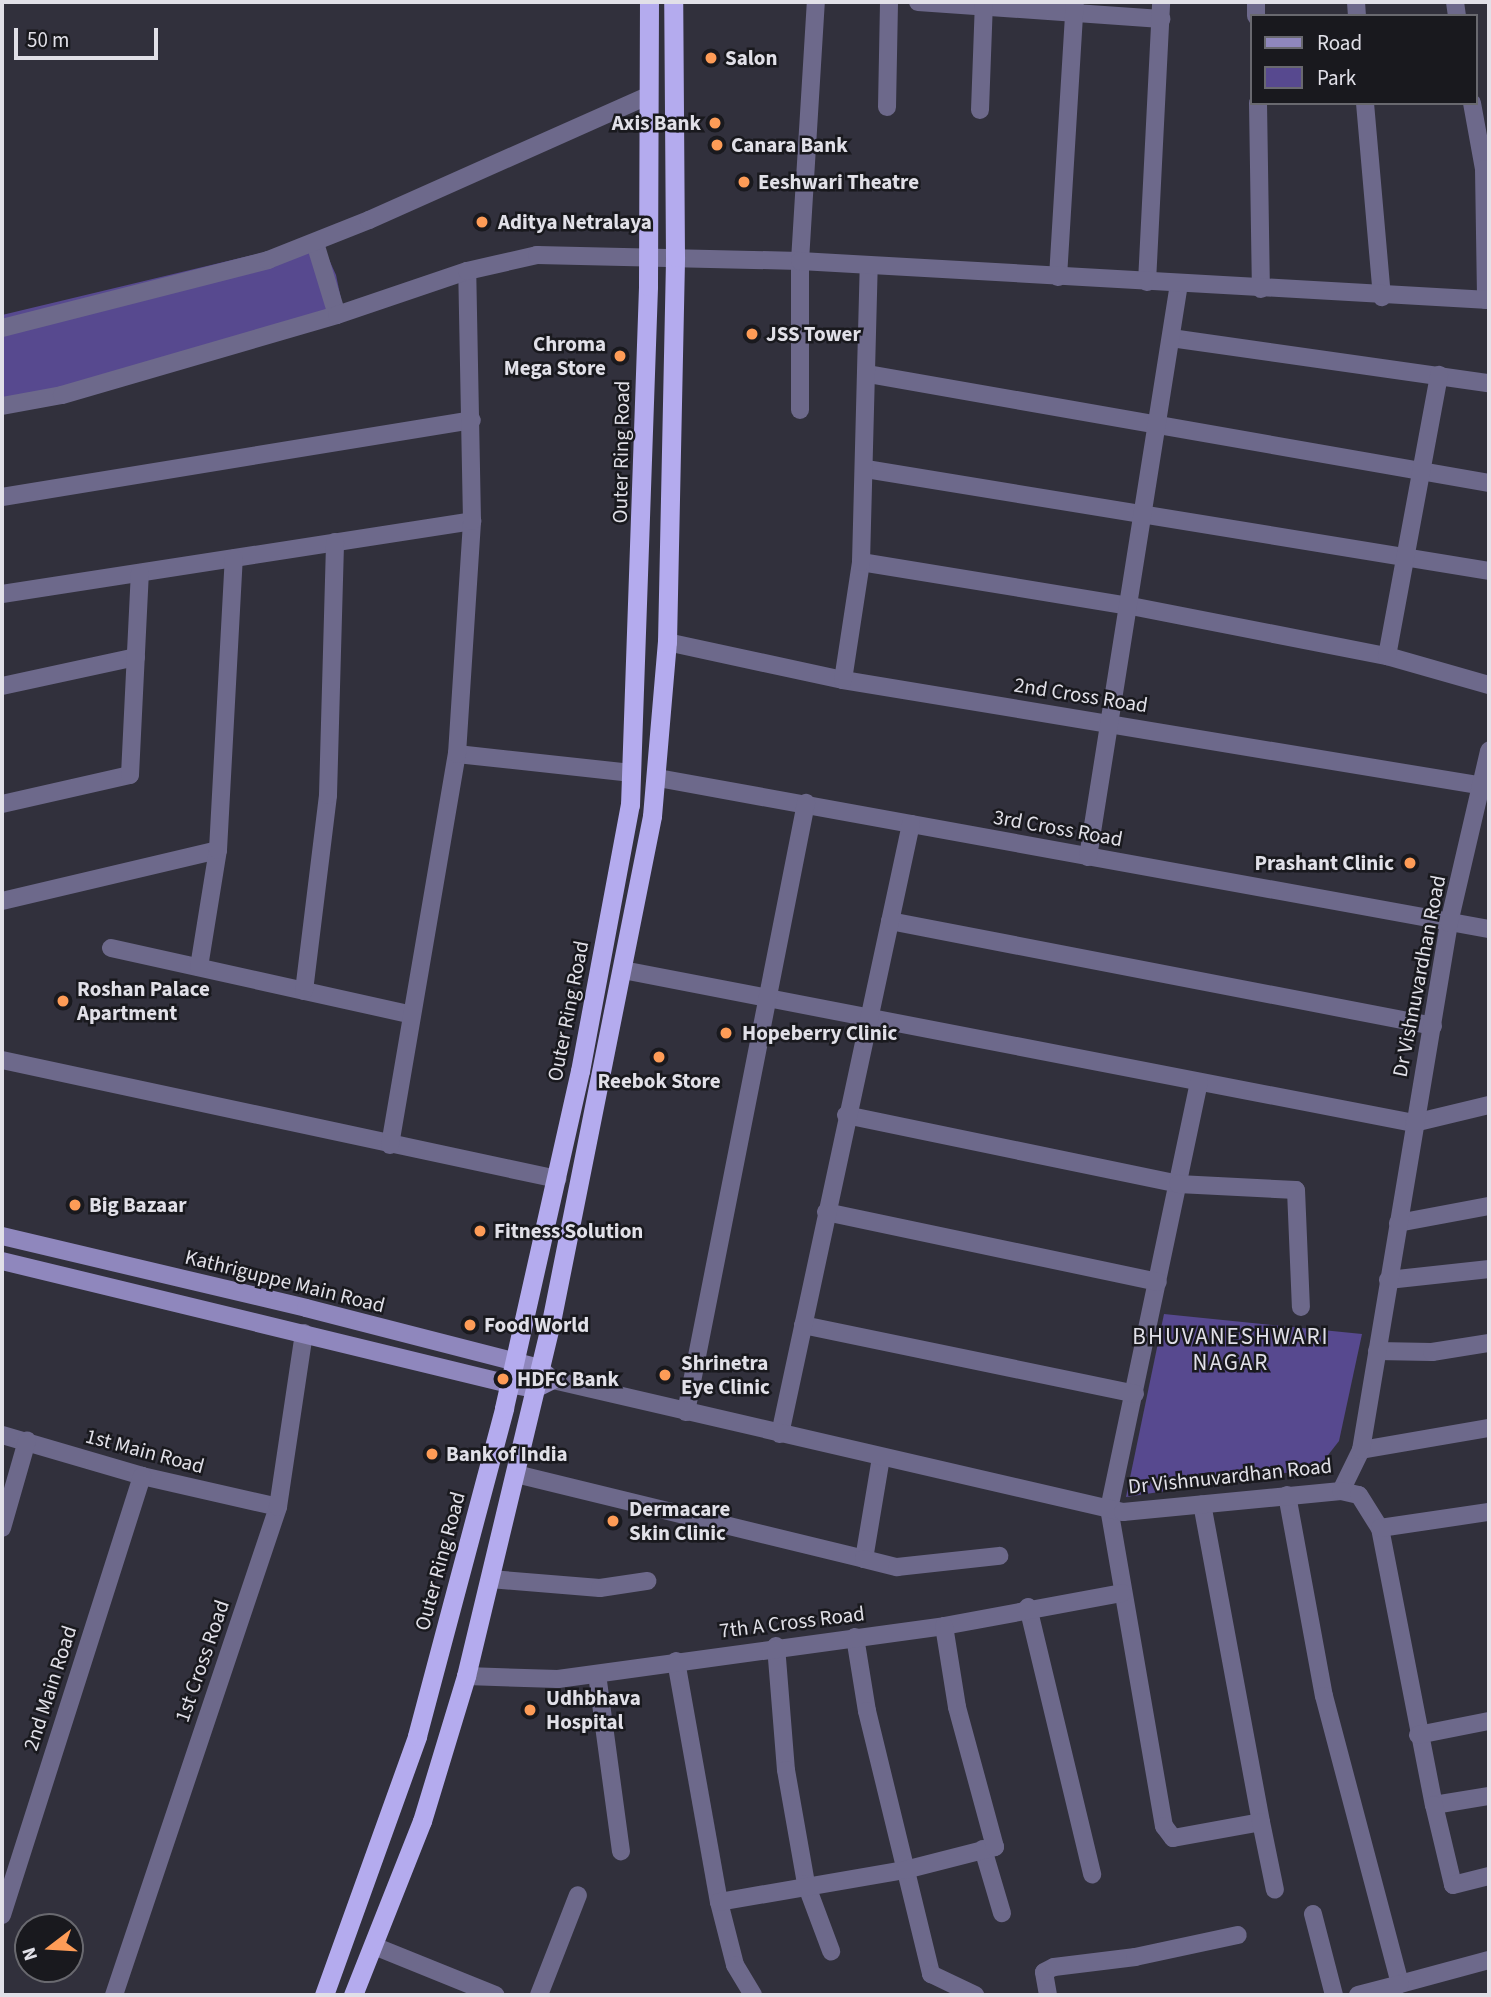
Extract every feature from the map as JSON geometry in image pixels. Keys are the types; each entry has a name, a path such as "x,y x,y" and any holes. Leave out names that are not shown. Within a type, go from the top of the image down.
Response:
{"highway":[{"name":"Outer Ring Road","path":"324,1995 417,1736 509,1384 557,1179 631,805 648,256 649,2"},
{"path":"354,1995 422,1821 466,1676 535,1389 546,1374 658,778 667,642 675,257 673,2"}],"main road":[{"name":"Kathriguppe Main Road","path":"2,1236 306,1308 513,1362 546,1374"},
{"path":"2,1261 535,1389"}],"street":[{"path":"800,410 800,261 816,2"},
{"path":"887,107 889,2"},
{"path":"918,2 1161,10 1147,282"},
{"path":"980,110 984,5"},
{"path":"1058,277 1075,8"},
{"path":"2,328 268,260 314,243 647,96"},
{"path":"1258,105 1261,289"},
{"path":"1365,105 1382,297"},
{"path":"2,406 62,395 337,315 467,271 537,255 800,261 1382,297 1488,300 1484,169 1472,105"},
{"path":"314,243 337,315"},
{"path":"843,680 861,562 869,374 869,265"},
{"path":"390,1145 457,754 472,521 467,271"},
{"path":"1088,857 1131,606 1179,284"},
{"path":"1171,338 1489,383"},
{"path":"869,374 1489,483"},
{"path":"1387,656 1408,560 1439,375"},
{"path":"2,497 472,420"},
{"path":"866,468 1408,560 1489,571"},
{"path":"2,594 472,521"},
{"path":"304,991 328,796 335,542"},
{"path":"199,967 218,850 234,558"},
{"path":"861,562 1131,606 1387,656 1489,685"},
{"path":"2,804 130,775 140,573"},
{"name":"2nd Cross Road","path":"667,642 843,680 1485,786"},
{"path":"2,686 136,657"},
{"name":"Dr Vishnuvardhan Road","path":"546,1374 686,1412 1123,1511 1341,1491 1360,1450 1449,923 1485,786 1489,751"},
{"path":"457,754 632,773"},
{"name":"3rd Cross Road","path":"658,778 1489,929"},
{"path":"686,1412 806,803"},
{"path":"780,1434 846,1115 911,824"},
{"path":"2,901 218,850"},
{"path":"890,921 1433,1027"},
{"path":"111,948 412,1015"},
{"path":"623,970 766,1001 1414,1122 1489,1105"},
{"path":"2,1060 557,1179"},
{"path":"1199,1082 1109,1508 1164,1826 1173,1838 1261,1822"},
{"path":"846,1115 1178,1184 1296,1190 1301,1307"},
{"path":"1398,1223 1489,1206"},
{"path":"826,1212 1158,1282"},
{"path":"1388,1280 1489,1269"},
{"path":"803,1325 1135,1394"},
{"name":"1st Cross Road","path":"114,1995 278,1507 304,1333"},
{"path":"1377,1351 1432,1352 1489,1343"},
{"path":"1360,1450 1489,1428"},
{"name":"1st Main Road","path":"2,1435 142,1476 278,1507"},
{"path":"2,1528 27,1441"},
{"path":"864,1559 881,1457"},
{"path":"516,1474 897,1567 999,1556"},
{"name":"2nd Main Road","path":"2,1915 142,1476"},
{"path":"1341,1491 1359,1495 1380,1528 1418,1735 1453,1885 1489,1876"},
{"path":"1287,1495 1324,1696 1400,1984"},
{"path":"1202,1504 1275,1890"},
{"path":"1380,1528 1489,1512"},
{"path":"490,1579 600,1588 647,1581"},
{"name":"7th A Cross Road","path":"466,1676 534,1679 597,1674 776,1646 944,1626 1028,1607 1122,1594"},
{"path":"1028,1607 1092,1874"},
{"path":"719,1902 806,1884 905,1870 995,1847 957,1707 944,1626"},
{"path":"855,1637 905,1870 931,1974 975,1995"},
{"path":"776,1646 786,1770 806,1884 831,1951"},
{"path":"676,1661 719,1902 735,1965 753,1995"},
{"path":"597,1674 621,1851"},
{"path":"1418,1735 1489,1721"},
{"path":"1434,1805 1489,1796"},
{"path":"983,1849 1002,1913"},
{"path":"539,1995 578,1895"},
{"path":"1313,1914 1334,1995"},
{"path":"1048,1995 1044,1972 1054,1967 1135,1957 1238,1935"},
{"path":"374,1946 495,1995"},
{"path":"1358,1995 1489,1960"}],"green space":[{"path":"312,241 326,253 336,275 341,299 335,317 2,403 2,315"},
{"path":"1164,1314 1362,1334 1339,1441 1318,1468 1126,1497"}],"place":[{"name":"Salon","path":"711,58"},
{"name":"Axis Bank","path":"715,123"},
{"name":"Canara Bank","path":"717,145"},
{"name":"Eeshwari Theatre","path":"744,182"},
{"name":"Aditya Netralaya","path":"482,222"},
{"name":"JSS Tower","path":"752,334"},
{"name":"Chroma Mega Store","path":"620,356"},
{"name":"Prashant Clinic","path":"1410,863"},
{"name":"Roshan Palace Apartment","path":"63,1001"},
{"name":"Hopeberry Clinic","path":"726,1033"},
{"name":"Reebok Store","path":"659,1057"},
{"name":"Big Bazaar","path":"75,1205"},
{"name":"Fitness Solution","path":"480,1231"},
{"name":"Food World","path":"470,1325"},
{"name":"Shrinetra Eye Clinic","path":"665,1375"},
{"name":"HDFC Bank","path":"503,1379"},
{"name":"Bank of India","path":"432,1454"},
{"name":"Dermacare Skin Clinic","path":"613,1521"},
{"name":"Udhbhava Hospital","path":"530,1710"}],"district":[{"name":"BHUVANESHWARI NAGAR","path":"1231,1350"}]}
